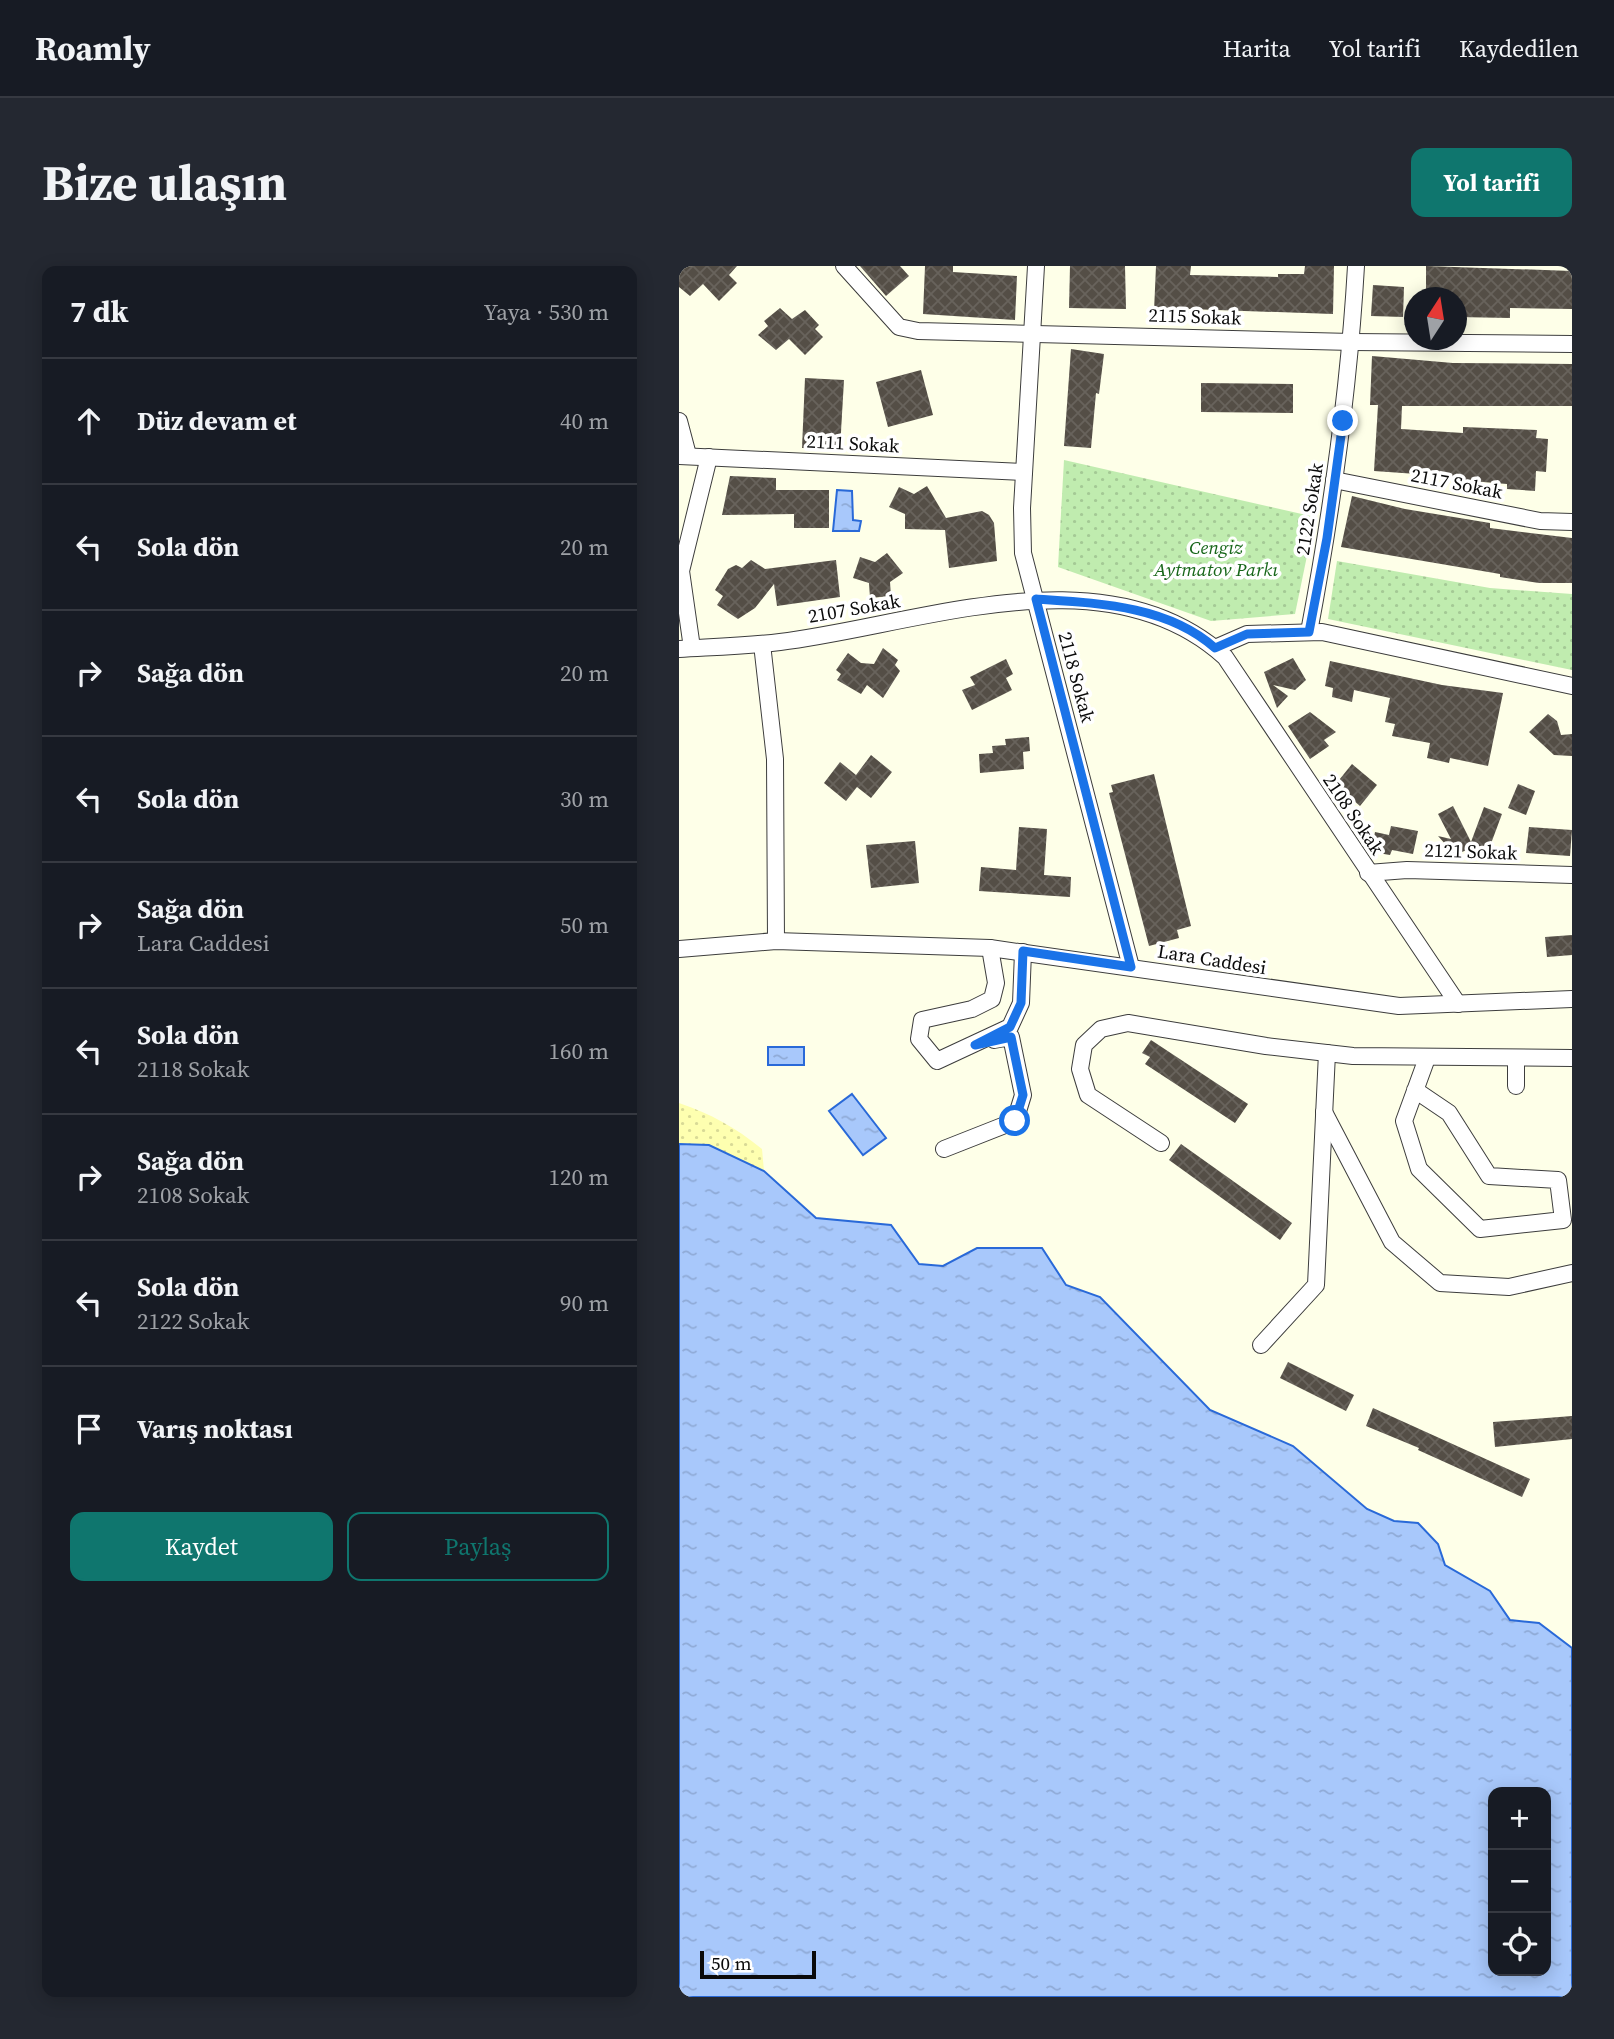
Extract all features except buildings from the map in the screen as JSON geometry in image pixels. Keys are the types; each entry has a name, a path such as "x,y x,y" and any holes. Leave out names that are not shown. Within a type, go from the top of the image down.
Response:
{"street":[{"name":"2115 Sokak","path":"844,266 899,327 918,331 1352,342 1572,344"},
{"name":"2118 Sokak","path":"1036,266 1024,472 1023,553 1131,967"},
{"name":"2122 Sokak","path":"1309,632 1334,480 1352,342 1356,266"},
{"path":"679,421 683,456"},
{"name":"2111 Sokak","path":"683,456 1024,472"},
{"path":"686,648 681,571 709,457"},
{"name":"2117 Sokak","path":"1334,480 1540,521 1572,522"},
{"name":"2107 Sokak","path":"686,648 762,644 1036,599"},
{"name":"2108 Sokak","path":"1036,599 1116,604 1205,639 1225,657 1458,1004"},
{"path":"1215,648 1247,634 1309,632 1572,686"},
{"path":"762,644 775,759 776,941"},
{"name":"2121 Sokak","path":"1368,873 1407,870 1572,876"},
{"name":"Lara Caddesi","path":"679,949 776,941 990,948 1399,1006 1572,999"},
{"path":"990,948 996,983 992,999 972,1009 922,1020 919,1039 937,1061 1010,1027 1021,1003 1023,951"},
{"path":"1161,1143 1088,1095 1080,1069 1084,1045 1101,1029 1128,1023 1327,1053 1427,1058 1572,1058"},
{"path":"944,1149 1015,1121 1023,1095 1011,1037 975,1045"},
{"path":"1261,1345 1316,1285 1327,1053"},
{"path":"1415,1090 1449,1113 1489,1176 1558,1180 1563,1220 1480,1229 1419,1169 1404,1121 1415,1090 1427,1058"},
{"path":"1516,1059 1516,1086"},
{"path":"1324,1112 1392,1242 1440,1283 1509,1287 1572,1273"}],"green space":[{"name":"Cengiz Aytmatov Parkı","path":"1064,460 1315,517 1295,614 1211,621 1058,567"},
{"path":"1337,561 1490,588 1572,594 1572,670 1328,619"}],"sand":[{"path":"679,1103 722,1122 762,1149 764,1171 709,1145 679,1144"}],"water":[{"path":"837,490 852,491 853,520 861,521 859,531 833,531"},
{"path":"768,1047 804,1047 804,1065 768,1065"},
{"path":"852,1094 886,1138 863,1155 829,1111"},
{"path":"679,1144 709,1145 764,1171 816,1218 891,1225 919,1264 943,1266 977,1248 1042,1248 1066,1285 1100,1297 1210,1410 1293,1446 1367,1509 1394,1521 1418,1523 1438,1544 1445,1565 1490,1591 1510,1620 1539,1623 1572,1648 1572,1997 679,1997"}],"route":[{"path":"1015,1121 1023,1095 1011,1037 975,1045 1010,1027 1021,1003 1023,951 1131,967 1036,599 1116,604 1167,622 1205,639 1215,648 1247,634 1309,632 1327,538 1343,421"}]}
